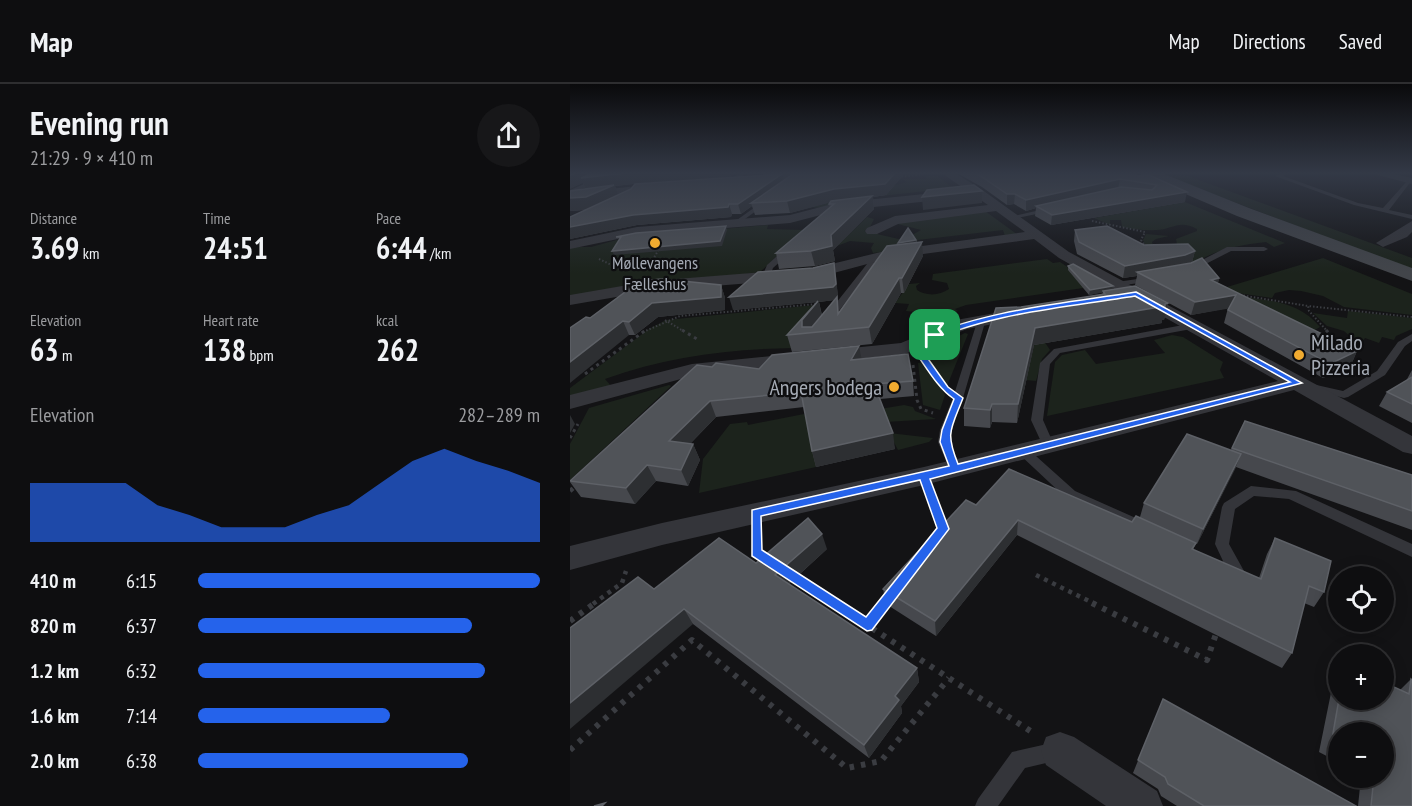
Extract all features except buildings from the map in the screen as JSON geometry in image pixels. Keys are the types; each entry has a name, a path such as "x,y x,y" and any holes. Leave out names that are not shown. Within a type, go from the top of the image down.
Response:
{"main road":[{"path":"1228,206 1412,275"},
{"path":"1378,241 1402,250"}],"street":[{"path":"570,244 637,231 821,216 885,206"},
{"path":"872,231 895,220 998,207 1064,255 1412,446"},
{"path":"1378,241 1402,234 1412,225"},
{"path":"570,300 619,297 651,286 815,273 867,258 1036,235"},
{"path":"1103,300 1136,294"},
{"path":"570,402 591,399 671,374 692,370 878,352 914,345 962,324 1037,310"},
{"path":"570,558 634,541 924,476 1298,383"},
{"path":"1060,751 1142,806"}],"lane":[{"path":"736,223 761,206"},
{"path":"1363,206 1412,217"},
{"path":"1384,211 1389,206"},
{"path":"1012,217 1056,208"},
{"path":"766,278 770,267 795,245"},
{"path":"1185,271 1230,249 1264,249"},
{"path":"824,324 871,264 867,258"},
{"path":"1117,284 1167,275"},
{"path":"955,468 944,442 982,319"},
{"path":"1048,446 1037,420 1045,363 1057,351 1194,326"},
{"path":"1298,383 1344,395 1383,372 1396,350 1405,340 1412,337"},
{"path":"680,390 692,370"},
{"path":"1023,451 1070,494 1153,532"},
{"path":"1216,561 1236,571 1222,544 1229,507 1251,490 1291,494 1412,551"},
{"path":"985,806 1019,759 1060,751"}],"path":[{"path":"1092,221 1145,232 1141,240 1167,275"},
{"path":"593,256 623,270"},
{"path":"1237,294 1308,306 1412,317"},
{"path":"579,379 650,326 680,316 818,303 831,316"},
{"path":"1308,306 1309,311 1371,378"},
{"path":"664,320 697,339"},
{"path":"914,345 932,367 945,389 958,398"},
{"path":"914,369 917,400 921,410 951,417"},
{"path":"924,476 943,529 936,538"},
{"path":"570,491 582,480"},
{"path":"756,513 757,553 775,565"},
{"path":"570,621 622,583 634,541"},
{"path":"784,571 1060,751"},
{"path":"1036,575 1207,660 1218,627"},
{"path":"867,625 893,592"},
{"path":"570,750 692,640 847,768 881,761 949,678"}],"shaded area":[{"path":"815,206 828,206 820,208 810,207"},
{"path":"1164,206 1194,206 1285,243 1274,247 1266,242 1237,246 1220,251 1193,264 1185,255 1146,246 1143,240 1146,234 1169,236 1156,239 1152,242 1153,245 1177,245 1176,239 1197,231 1191,226 1180,225 1162,230 1139,230 1122,227 1121,220 1110,220 1110,225 1094,218"},
{"path":"1244,206 1269,206 1412,258 1412,270"},
{"path":"985,211 1018,235 1005,236 1003,230 918,240 898,250 873,253 871,248 874,243 850,241 837,246 867,217 874,219 869,229 864,231 903,240 921,230 894,223"},
{"path":"768,225 767,229 805,230 760,272 570,298 570,247 591,247 624,238"},
{"path":"1323,258 1412,294 1412,315 1344,307 1323,296 1301,291 1289,290 1275,293 1272,298 1237,293 1227,287"},
{"path":"1047,259 1053,263 1060,262 1097,286 966,305 946,315 950,319 921,333 916,331 930,324 935,314 906,311 909,304 895,303 909,284 920,283 916,286 917,290 928,294 937,294 949,289 947,283 932,280 933,274"},
{"path":"1229,295 1279,302 1301,311 1320,327 1313,331"},
{"path":"815,305 823,315 794,348 722,352 651,365 605,379 612,387 570,396 570,388 649,329 666,320"},
{"path":"1348,311 1412,318 1412,329 1396,336 1394,340 1382,337 1379,343 1365,338 1359,346 1350,343 1352,338 1344,331 1327,326 1313,313 1347,318"},
{"path":"965,333 968,334 947,386 925,353"},
{"path":"1172,335 1183,337 1223,362 1220,370 1224,378 1047,416 1055,362 1062,355 1085,350 1096,364 1165,353 1154,340"},
{"path":"1042,338 1050,350 1042,359 1036,381 1026,380 1035,341"},
{"path":"923,362 945,395 940,410 923,405 918,363"},
{"path":"671,386 570,480 570,444 589,408"},
{"path":"904,405 936,419 885,422 880,409"},
{"path":"804,414 807,419 816,467 699,493 703,459 730,424 747,422 748,425"},
{"path":"889,433 933,438 929,442 898,450"}],"place":[{"name":"Møllevangens Fælleshus","path":"655,243"},
{"name":"Milado Pizzeria","path":"1299,355"},
{"name":"Angers bodega","path":"894,387"}],"route":[{"path":"1136,294 1298,383 924,476 943,529 867,625 757,553 756,513 955,468 944,442 958,398 945,389 932,367 914,345 935,335 982,319 1136,294"}]}
